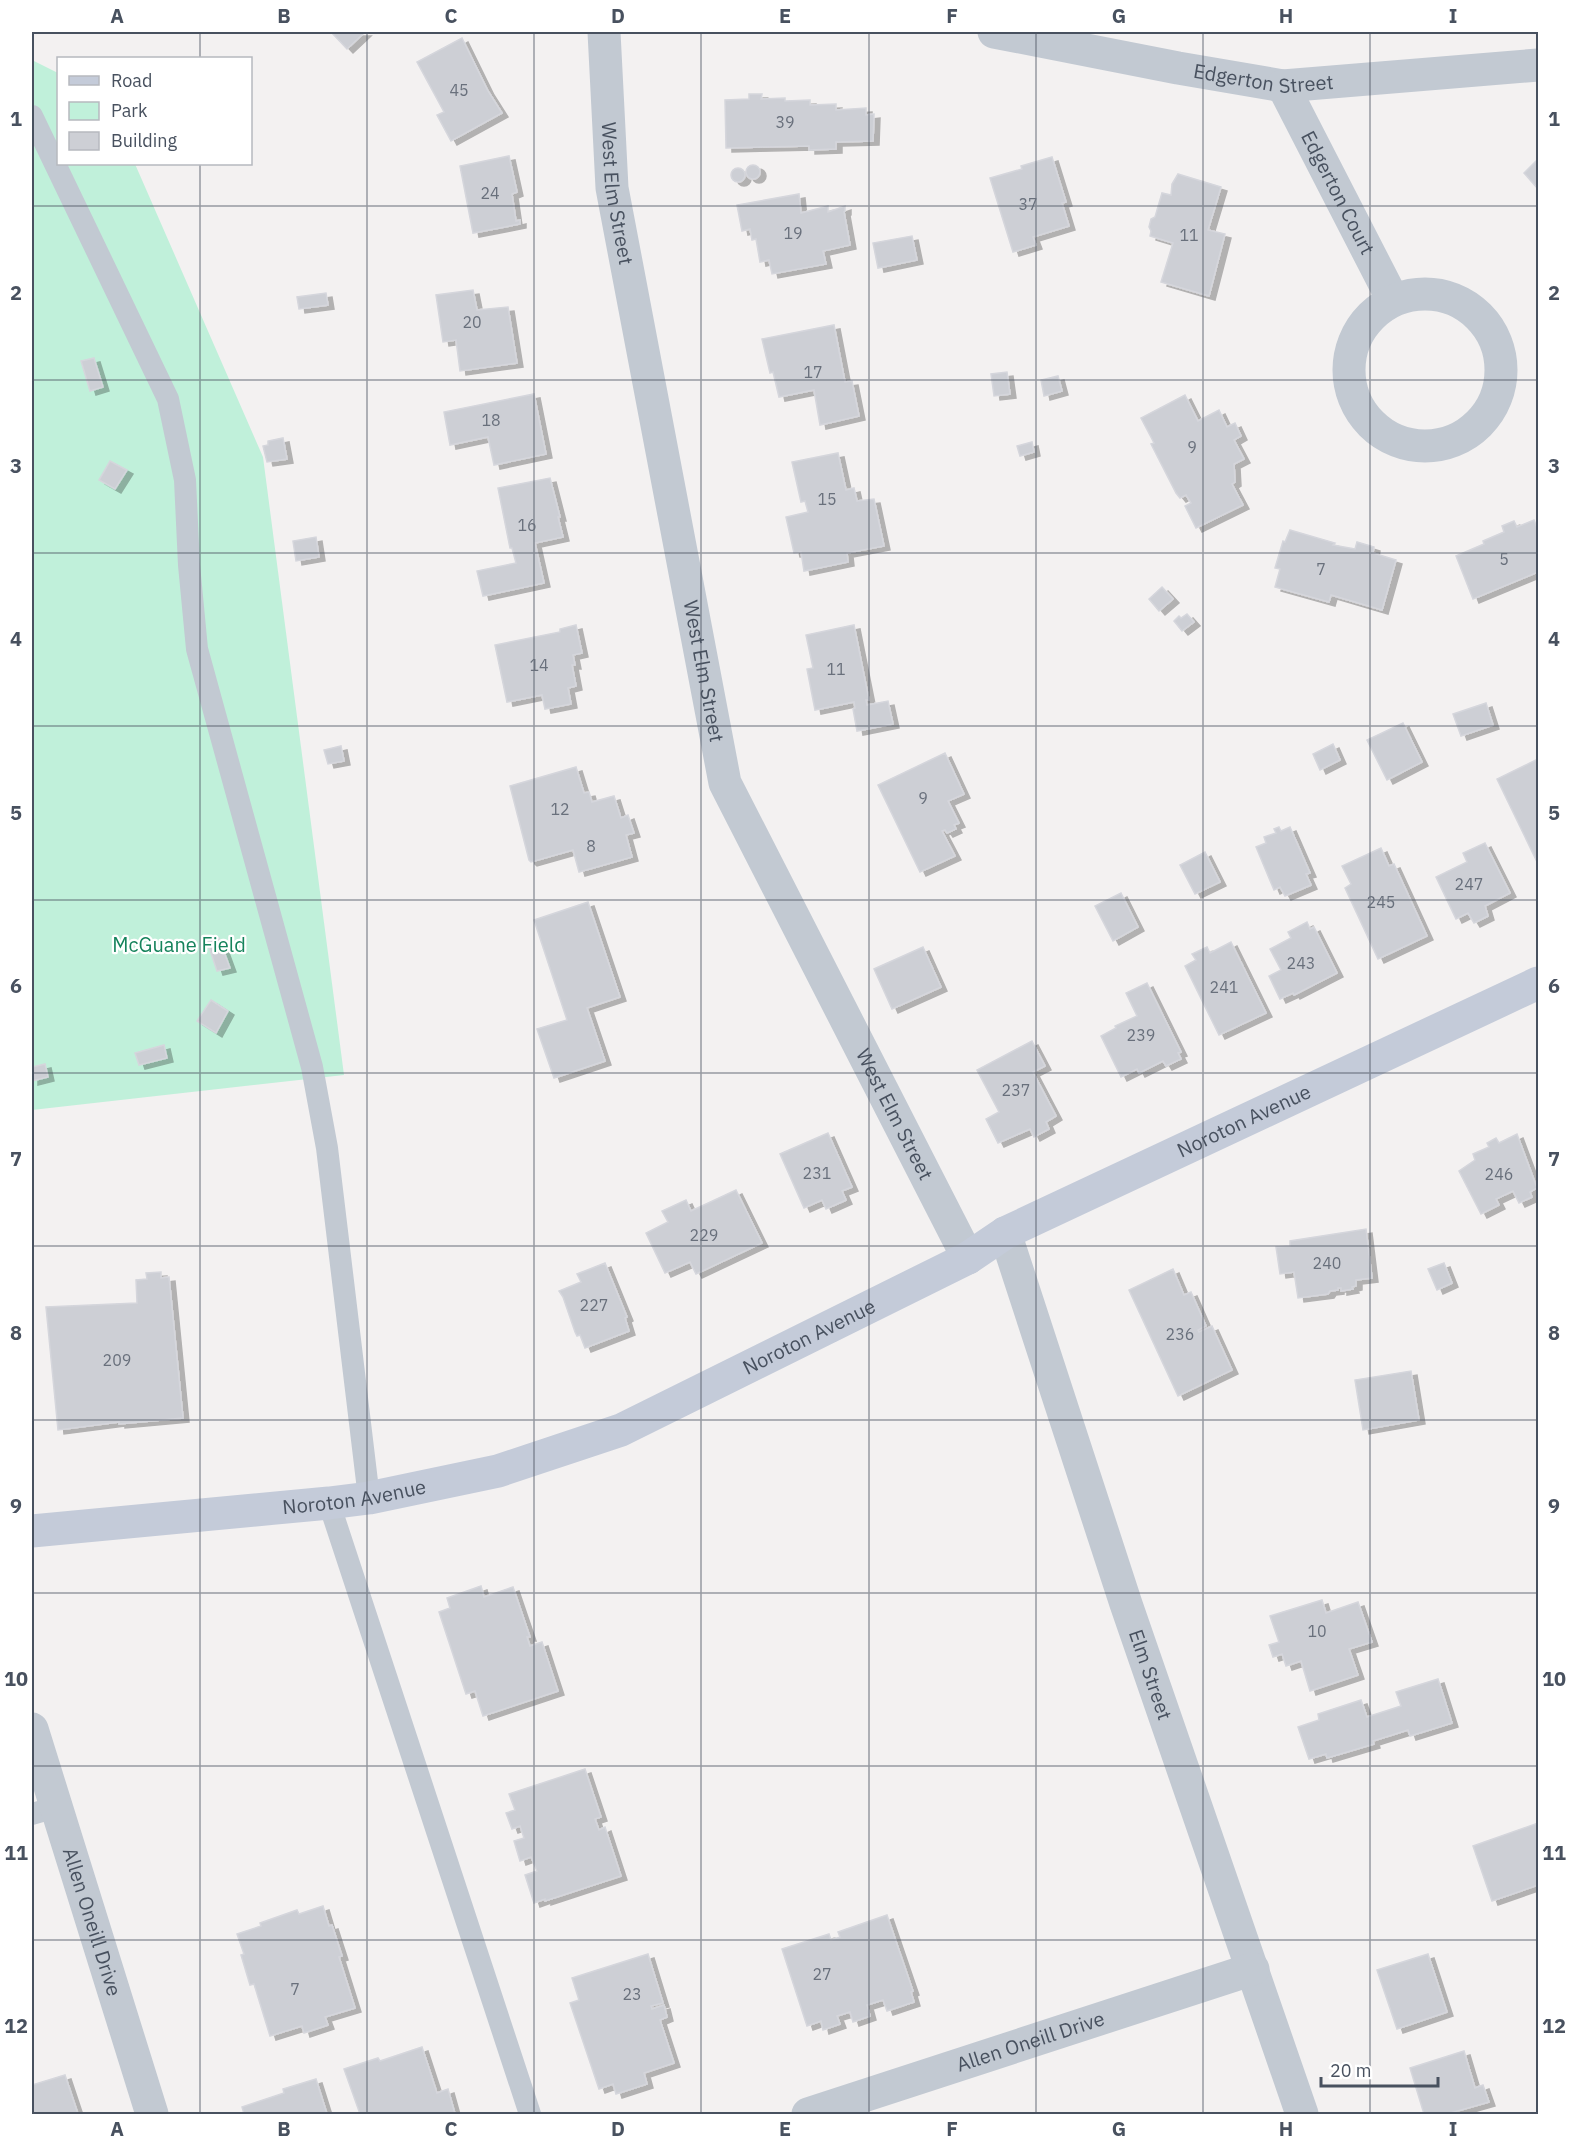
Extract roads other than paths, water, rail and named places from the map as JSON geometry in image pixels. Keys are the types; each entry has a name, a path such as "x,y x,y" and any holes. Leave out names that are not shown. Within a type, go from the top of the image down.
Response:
{"main road":[{"name":"Noroton Avenue","path":"32,1531 369,1498 498,1471 621,1430 968,1258 1005,1233 1539,983"}],"street":[{"name":"West Elm Street","path":"604,32 612,188 725,783 968,1258"},
{"name":"Edgerton Street","path":"994,32 1283,86 1539,65"},
{"name":"Edgerton Court","path":"1283,86 1393,300"},
{"path":"1422,293 1451,297 1477,313 1494,337 1501,367 1496,396 1481,422 1457,439 1428,446 1398,442 1373,426 1355,402 1348,373 1353,343 1368,318 1393,300 1422,293"},
{"name":"Elm Street","path":"1005,1233 1126,1604 1302,2115"},
{"name":"Allen Oneill Drive","path":"32,1729 44,1810 152,2115"},
{"name":"Allen Oneill Drive","path":"808,2115 1253,1969"}],"lane":[{"path":"32,116 168,399 185,480 189,565 197,650 312,1067 327,1148 369,1498"},
{"path":"329,1503 530,2115"}],"park label":[{"name":"McGuane Field","path":"179,945"}]}
